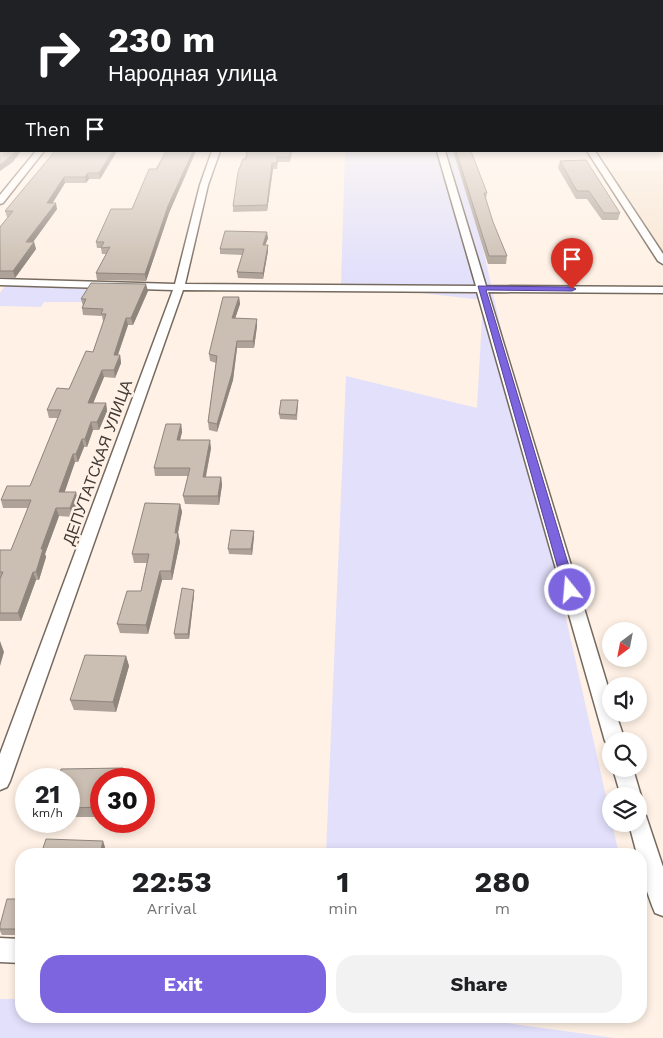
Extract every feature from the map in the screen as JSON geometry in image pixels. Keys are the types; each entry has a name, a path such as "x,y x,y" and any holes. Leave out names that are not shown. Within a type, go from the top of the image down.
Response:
{"street":[{"path":"0,201 20,175"},
{"name":"ДЕПУТАТСКАЯ УЛИЦА","path":"0,781 179,287 207,175"},
{"path":"448,175 612,732"},
{"path":"607,175 663,260"},
{"path":"0,282 179,287 663,290"},
{"path":"642,832 646,848"},
{"path":"647,850 663,905"},
{"path":"0,950 15,951"}],"shaded area":[{"path":"344,175 466,175 604,787 602,787 602,832 614,832 618,848 326,848 346,376 477,408 483,300 341,284"},
{"path":"611,175 663,175 663,252"},
{"path":"6,285 103,287 90,302 44,302 41,307 0,306 0,293"},
{"path":"0,999 15,999 15,1023 506,1023 614,1038 0,1038"}],"building":[{"path":"35,175 86,175 64,177 47,203 56,203 26,242 34,242 13,271 0,271 0,227 13,211 5,211"},
{"path":"146,175 182,175 168,206 145,274 96,273 110,247 101,248 104,242 96,242 111,209 132,209"},
{"path":"237,175 271,175 267,205 233,206"},
{"path":"464,175 480,175 487,193 484,193 493,222 507,256 489,256"},
{"path":"568,175 596,175 620,213 604,213 589,191 577,191"},
{"path":"225,231 267,232 263,245 268,245 263,273 237,272 244,249 220,249"},
{"path":"91,283 146,284 131,318 126,318 114,355 120,355 114,370 102,370 88,403 106,403 97,422 91,422 85,439 82,439 76,454 73,454 59,492 76,492 70,508 56,508 41,549 43,549 36,572 33,572 18,613 0,613 0,579 3,572 0,572 0,550 11,550 31,500 1,500 7,486 30,486 61,410 47,410 57,388 69,389 86,351 93,352 106,314 101,314 103,309 82,308 86,299 81,299"},
{"path":"223,297 239,297 232,318 257,319 253,341 237,341 232,373 217,424 208,422 217,356 209,354"},
{"path":"281,400 298,400 296,415 279,414"},
{"path":"166,424 181,424 177,440 210,440 203,477 221,477 218,496 183,496 190,468 154,468"},
{"path":"145,503 180,504 175,533 178,533 171,571 160,571 146,625 117,624 127,591 141,591 149,554 132,554"},
{"path":"231,530 254,531 251,549 228,549"},
{"path":"182,588 194,590 188,634 174,634"},
{"path":"85,655 126,656 113,702 70,700"},
{"path":"80,769 90,769 90,807 80,808"},
{"path":"46,839 103,841 101,848 43,848"},
{"path":"7,899 15,899 15,929 0,929"}],"route":[{"path":"570,590 481,288 572,289"}]}
